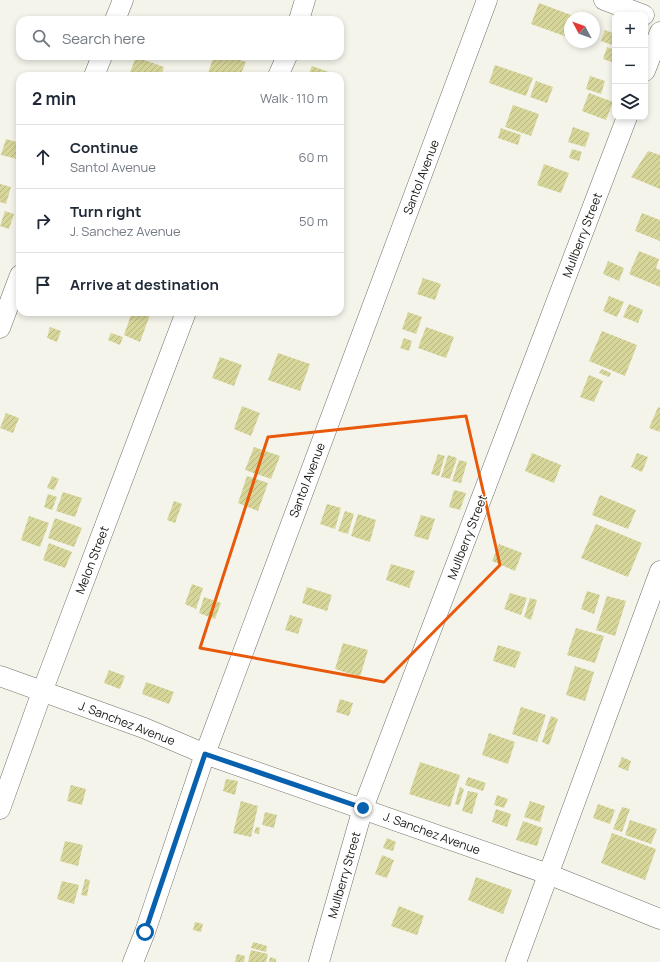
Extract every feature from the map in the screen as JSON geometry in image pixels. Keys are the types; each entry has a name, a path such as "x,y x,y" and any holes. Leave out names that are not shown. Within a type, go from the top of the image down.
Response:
{"street":[{"path":"117,16 123,0"},
{"path":"300,16 305,0"},
{"name":"Santol Avenue","path":"133,962 145,932 205,754 487,0"},
{"path":"604,0 636,12"},
{"path":"648,16 660,21"},
{"path":"648,63 660,32"},
{"path":"96,72 100,60"},
{"path":"280,72 284,60"},
{"name":"Mullberry Street","path":"319,962 363,808 627,120"},
{"path":"0,328 16,286"},
{"name":"Melon Street","path":"0,809 42,692 184,316"},
{"path":"516,962 660,571"},
{"name":"J. Sanchez Avenue","path":"0,676 144,728 205,754 363,808 548,874 660,919"}],"highlighted area":[{"path":"466,416 500,565 384,682 200,648 268,437"}],"building":[{"path":"539,3 564,12 564,36 531,24"},
{"path":"605,30 612,33 612,45 601,41"},
{"path":"607,47 612,49 612,62 603,59"},
{"path":"135,60 144,60 164,67 162,72 130,72"},
{"path":"213,60 240,60 246,62 242,72 208,72"},
{"path":"495,65 533,78 526,96 489,83"},
{"path":"312,66 329,72 310,72"},
{"path":"590,76 605,81 601,94 586,89"},
{"path":"536,81 553,87 547,103 530,97"},
{"path":"589,93 612,102 606,120 582,111"},
{"path":"513,105 539,114 531,136 505,127"},
{"path":"573,127 590,133 585,147 568,142"},
{"path":"501,128 521,135 518,145 498,138"},
{"path":"6,139 16,142 16,159 1,155"},
{"path":"572,149 582,152 579,161 569,158"},
{"path":"648,151 660,155 660,189 631,177"},
{"path":"544,164 569,173 561,193 537,185"},
{"path":"0,184 11,187 6,204 0,202"},
{"path":"5,211 14,214 9,229 0,226"},
{"path":"642,213 660,220 660,241 635,231"},
{"path":"639,251 659,259 656,268 660,270 660,287 629,274"},
{"path":"608,261 624,268 619,281 603,274"},
{"path":"423,278 441,284 435,300 417,294"},
{"path":"609,296 624,302 617,317 603,311"},
{"path":"629,304 643,310 638,323 623,317"},
{"path":"408,312 422,317 416,334 402,329"},
{"path":"131,316 150,316 140,342 124,335"},
{"path":"50,327 61,331 57,342 47,338"},
{"path":"426,327 454,337 446,358 418,348"},
{"path":"602,331 637,345 625,376 589,361"},
{"path":"111,333 123,337 120,345 108,340"},
{"path":"404,338 412,341 409,351 400,348"},
{"path":"278,353 310,364 300,391 268,380"},
{"path":"220,357 242,365 234,386 212,378"},
{"path":"602,369 611,373 609,377 599,373"},
{"path":"589,375 603,381 594,402 580,397"},
{"path":"242,406 260,413 251,436 234,429"},
{"path":"658,407 660,408 660,432 649,428"},
{"path":"6,413 19,418 13,433 0,428"},
{"path":"254,447 280,456 271,479 245,470"},
{"path":"532,453 561,465 554,483 525,471"},
{"path":"637,453 648,457 642,472 631,467"},
{"path":"438,454 445,456 439,476 431,474"},
{"path":"448,455 457,458 450,479 441,477"},
{"path":"459,460 467,462 461,483 452,481"},
{"path":"52,476 59,479 54,490 47,488"},
{"path":"247,476 268,483 258,511 238,503"},
{"path":"454,490 466,493 460,510 449,507"},
{"path":"63,492 82,498 75,517 56,511"},
{"path":"48,494 57,497 52,510 44,507"},
{"path":"600,495 636,510 628,529 592,515"},
{"path":"174,501 182,504 175,523 167,520"},
{"path":"327,504 341,508 335,529 320,524"},
{"path":"345,511 354,514 348,534 338,531"},
{"path":"358,514 376,520 370,542 351,536"},
{"path":"421,515 435,519 428,540 414,536"},
{"path":"29,516 49,523 40,547 21,540"},
{"path":"55,518 82,528 74,547 48,538"},
{"path":"596,524 642,543 628,577 581,558"},
{"path":"49,543 72,552 65,568 43,560"},
{"path":"499,544 522,553 515,571 492,561"},
{"path":"391,564 415,571 409,588 386,580"},
{"path":"192,584 203,588 196,609 185,604"},
{"path":"307,587 332,595 327,611 302,603"},
{"path":"587,591 600,595 594,614 581,609"},
{"path":"510,593 527,598 521,615 504,609"},
{"path":"607,596 626,601 615,636 596,630"},
{"path":"204,597 221,603 215,619 199,613"},
{"path":"530,598 537,600 531,620 524,617"},
{"path":"290,615 303,619 298,634 285,630"},
{"path":"576,628 604,636 595,663 567,655"},
{"path":"343,643 368,650 360,677 335,669"},
{"path":"498,645 521,652 515,668 493,661"},
{"path":"575,666 594,672 585,701 566,695"},
{"path":"109,670 125,676 120,689 104,683"},
{"path":"146,682 174,692 169,704 142,694"},
{"path":"340,699 353,703 349,716 336,712"},
{"path":"521,707 546,715 537,742 512,734"},
{"path":"551,716 558,719 549,745 542,742"},
{"path":"489,733 515,742 508,764 482,755"},
{"path":"622,757 631,761 628,771 618,767"},
{"path":"420,762 460,775 450,807 409,794"},
{"path":"468,777 486,783 483,791 465,785"},
{"path":"226,779 238,781 235,795 223,791"},
{"path":"71,785 86,789 82,805 67,801"},
{"path":"460,787 464,789 459,805 455,804"},
{"path":"468,791 478,793 472,814 462,811"},
{"path":"497,795 508,799 504,808 494,805"},
{"path":"241,801 258,806 251,837 233,833"},
{"path":"530,801 545,806 540,822 524,817"},
{"path":"598,804 615,810 610,824 593,818"},
{"path":"622,807 630,809 622,832 613,829"},
{"path":"496,809 511,814 507,827 492,822"},
{"path":"265,812 277,815 274,828 262,825"},
{"path":"630,820 657,829 651,844 625,835"},
{"path":"523,821 543,828 537,846 516,840"},
{"path":"256,827 260,828 259,834 254,833"},
{"path":"612,833 656,849 645,880 601,863"},
{"path":"387,838 396,842 393,851 383,848"},
{"path":"65,841 83,845 78,866 60,861"},
{"path":"382,855 394,860 387,878 375,874"},
{"path":"476,877 512,890 503,914 468,900"},
{"path":"85,879 90,880 87,896 81,895"},
{"path":"62,881 79,885 74,904 57,899"},
{"path":"399,906 424,916 417,935 391,926"},
{"path":"195,922 203,924 201,932 193,930"},
{"path":"253,942 267,946 266,952 251,948"},
{"path":"251,950 268,954 266,962 248,962"},
{"path":"237,954 245,956 244,962 235,962"},
{"path":"270,957 276,959 276,962 269,962"}],"route":[{"path":"145,932 205,754 363,808"}]}
